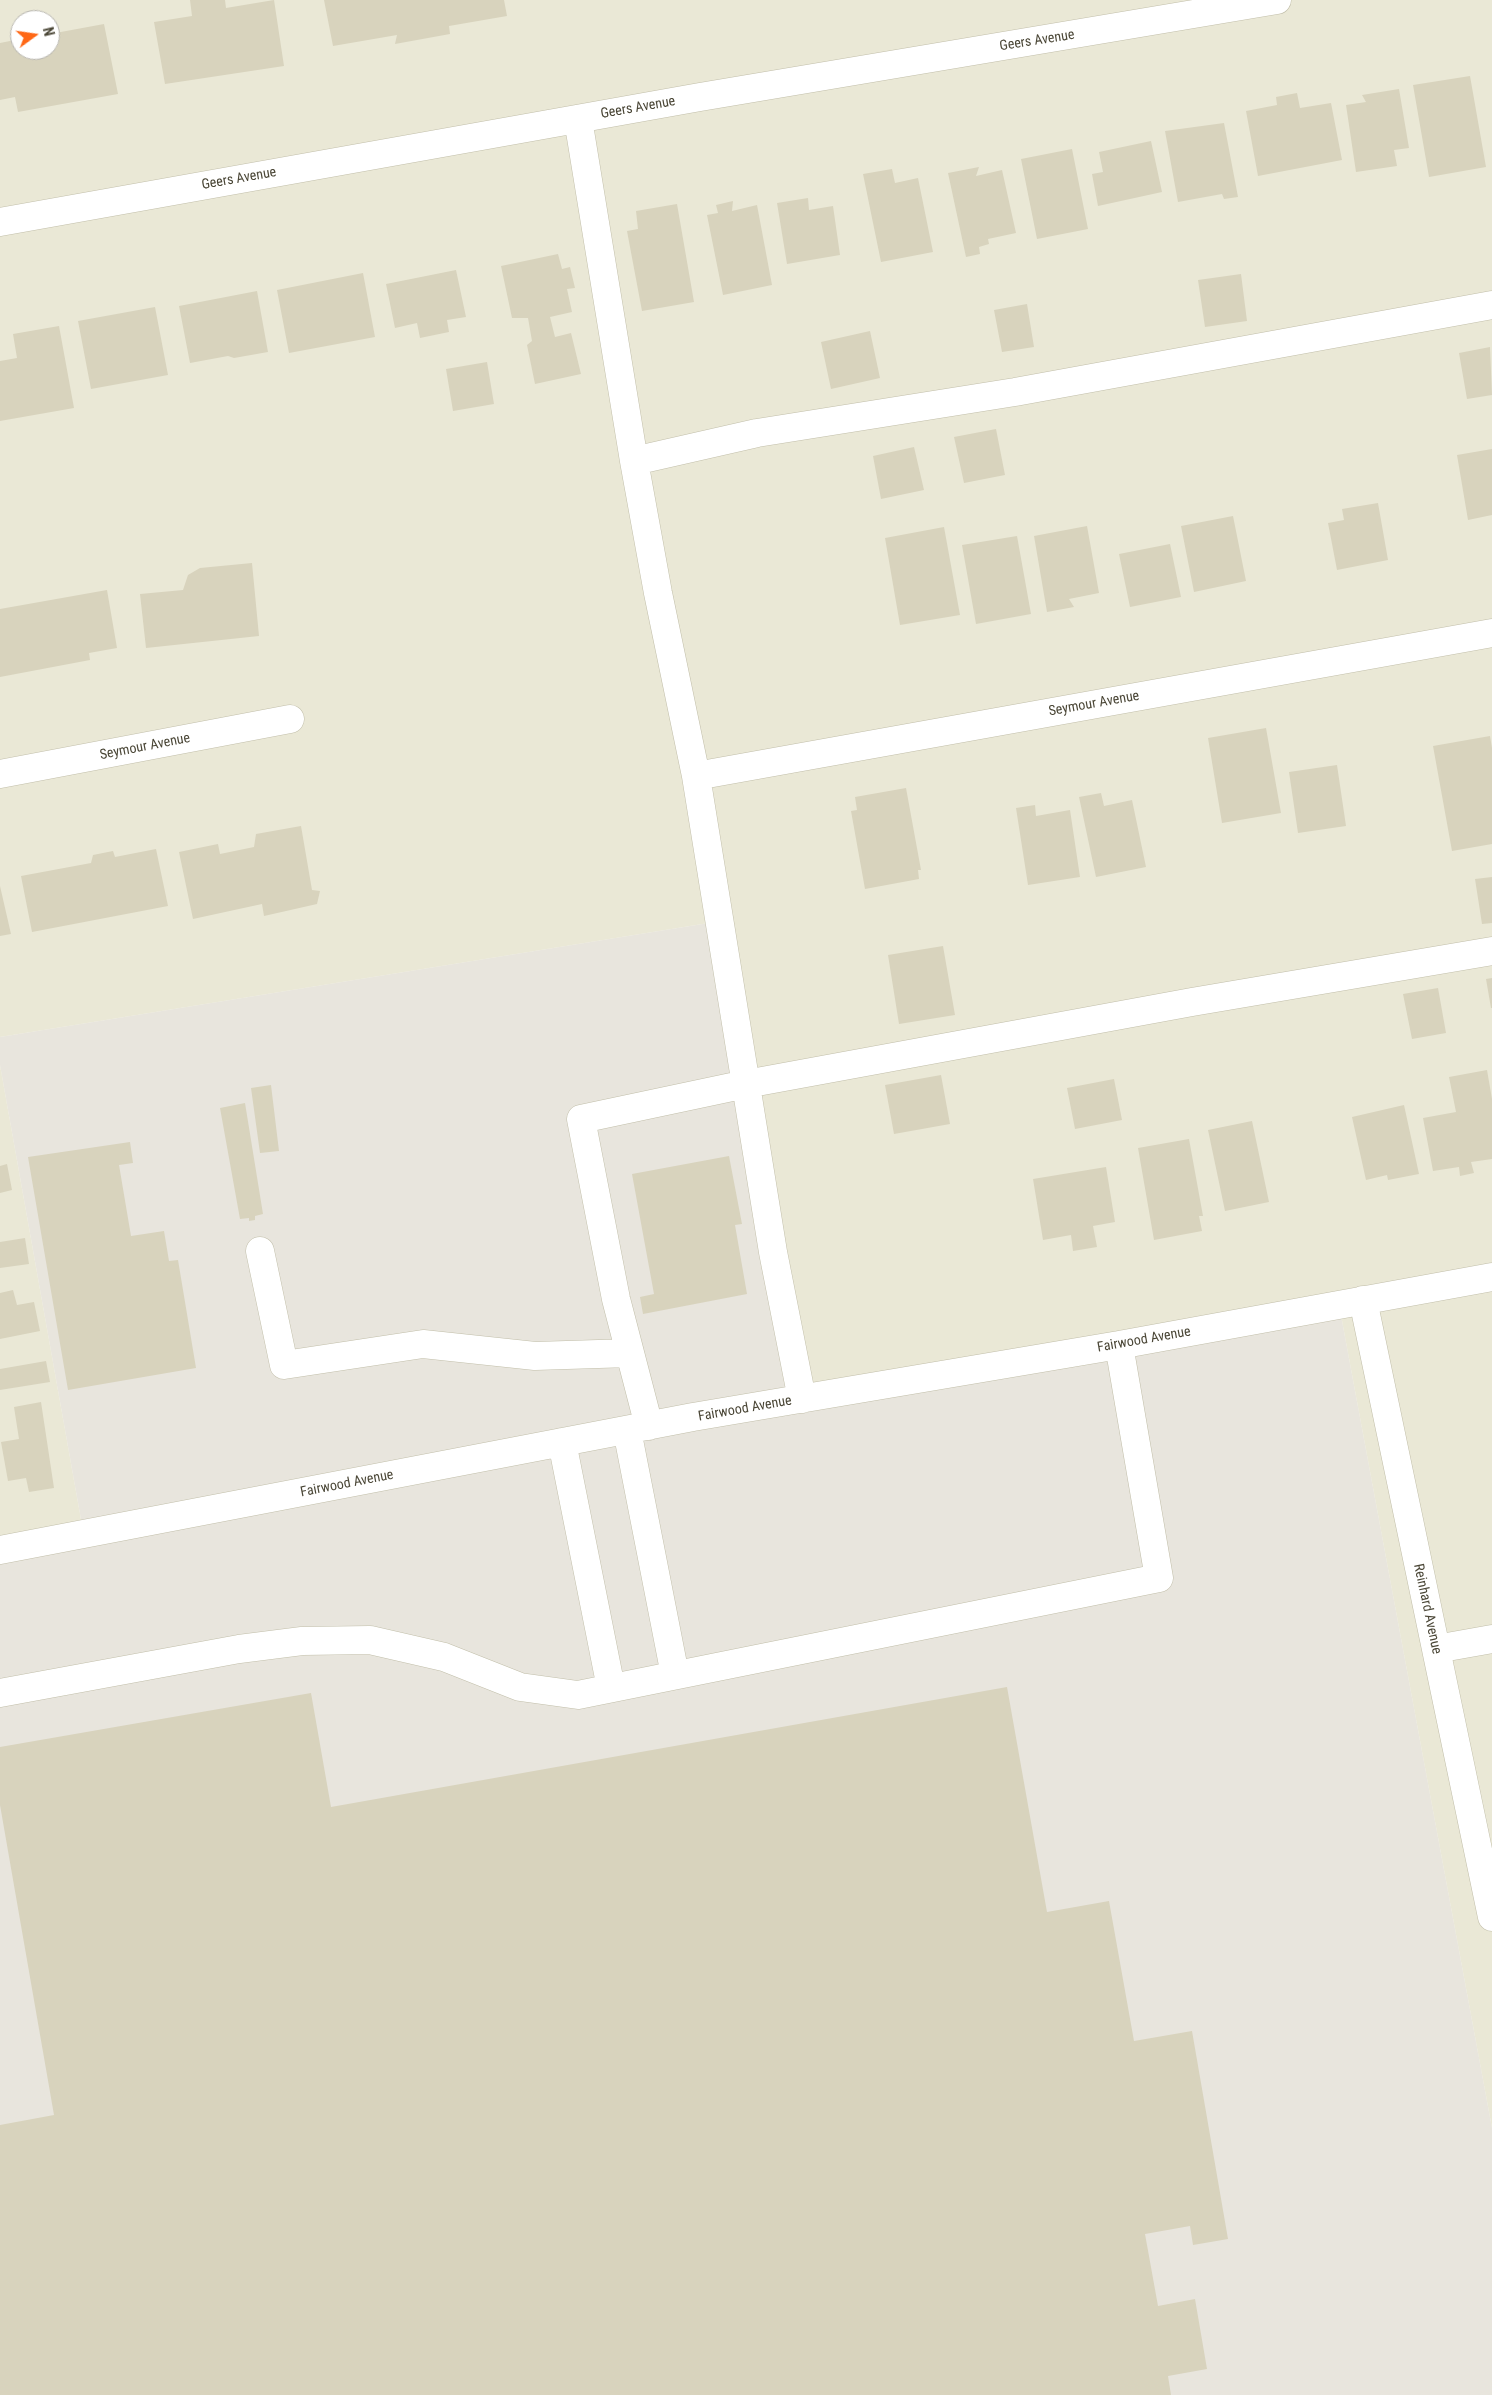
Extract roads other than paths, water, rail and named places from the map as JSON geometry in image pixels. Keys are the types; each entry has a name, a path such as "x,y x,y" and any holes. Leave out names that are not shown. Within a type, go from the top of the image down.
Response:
{"street":[{"name":"Geers Avenue","path":"0,222 578,119 1277,0"},
{"path":"578,119 634,461 658,593 696,776 773,1252 802,1399"},
{"path":"634,461 757,434 1015,392 1492,305"},
{"name":"Seymour Avenue","path":"696,776 1492,633"},
{"name":"Seymour Avenue","path":"0,774 290,719"},
{"path":"675,1675 638,1428 630,1353 616,1299 581,1119 746,1084 1202,1000 1492,951"},
{"path":"260,1250 284,1365 423,1344 535,1356 630,1353"},
{"name":"Fairwood Avenue","path":"0,1550 638,1428 1119,1345 1492,1277"},
{"name":"Reinhard Avenue","path":"1363,1300 1492,1917"},
{"path":"0,1693 239,1649 302,1641 370,1640 444,1656 520,1688 578,1695 1159,1578 1119,1345"},
{"path":"562,1442 611,1688"},
{"path":"1436,1649 1492,1640"}]}
